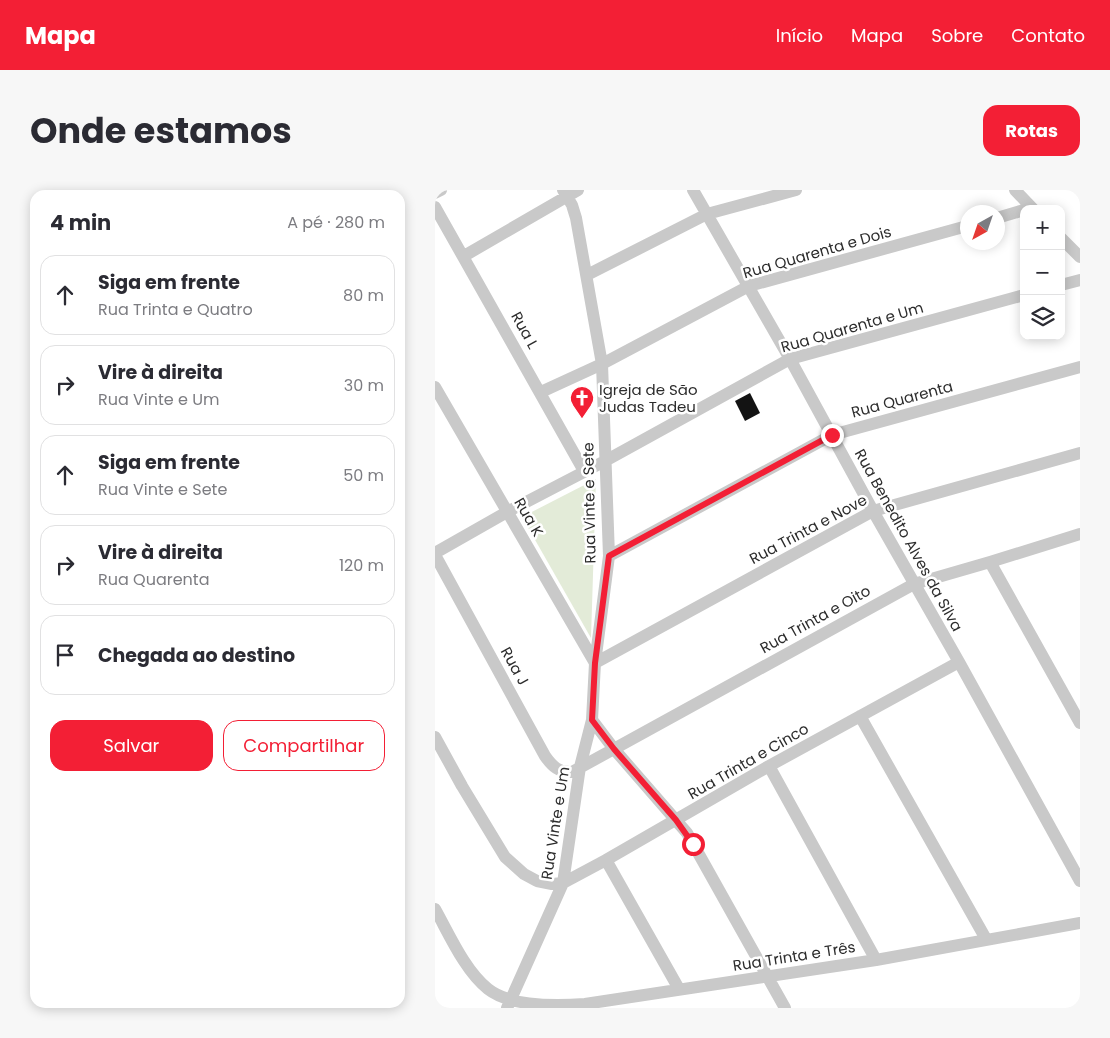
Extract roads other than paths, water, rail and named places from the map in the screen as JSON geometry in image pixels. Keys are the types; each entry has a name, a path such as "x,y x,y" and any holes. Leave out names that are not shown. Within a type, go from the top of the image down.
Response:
{"street":[{"path":"435,193 441,190"},
{"name":"Rua Benedito Alves da Silva","path":"693,190 790,359 1080,880"},
{"path":"587,275 707,214 796,190"},
{"path":"1015,190 1027,205"},
{"path":"464,256 570,192"},
{"name":"Rua Vinte e Sete","path":"570,192 587,275 602,364 609,556 595,663"},
{"name":"Rua L","path":"435,207 584,471"},
{"path":"1005,216 1020,212"},
{"name":"Rua Quarenta e Dois","path":"541,392 602,364 749,286 960,228"},
{"path":"1065,242 1080,258"},
{"path":"1065,284 1080,280"},
{"name":"Rua Quarenta e Um","path":"435,554 507,512 605,461 790,359 1020,296"},
{"name":"Rua Quarenta","path":"609,556 832,435 1080,367"},
{"name":"Rua K","path":"435,387 595,663"},
{"name":"Rua Trinta e Nove","path":"595,663 873,511 1080,452"},
{"name":"Rua Trinta e Oito","path":"580,767 914,584 1080,534"},
{"name":"Rua J","path":"435,554 550,762 560,771 572,772 580,767"},
{"path":"990,562 1080,723"},
{"name":"Rua Trinta e Cinco","path":"563,883 769,766 959,662"},
{"name":"Rua Vinte e Um","path":"509,1004 563,883 580,767 592,720 595,663"},
{"path":"860,716 986,939"},
{"path":"592,720 614,749 676,820 693,844 785,1008"},
{"path":"435,737 495,844 505,857 524,874 537,881 552,884 563,883"},
{"path":"769,766 876,960"},
{"path":"606,860 679,989"},
{"name":"Rua Trinta e Três","path":"435,909 438,921 468,966 489,989 509,1004 547,1005 585,1004 767,977 876,960 1080,923"}],"place":[{"name":"Igreja de São Judas Tadeu","path":"582,419"}]}
